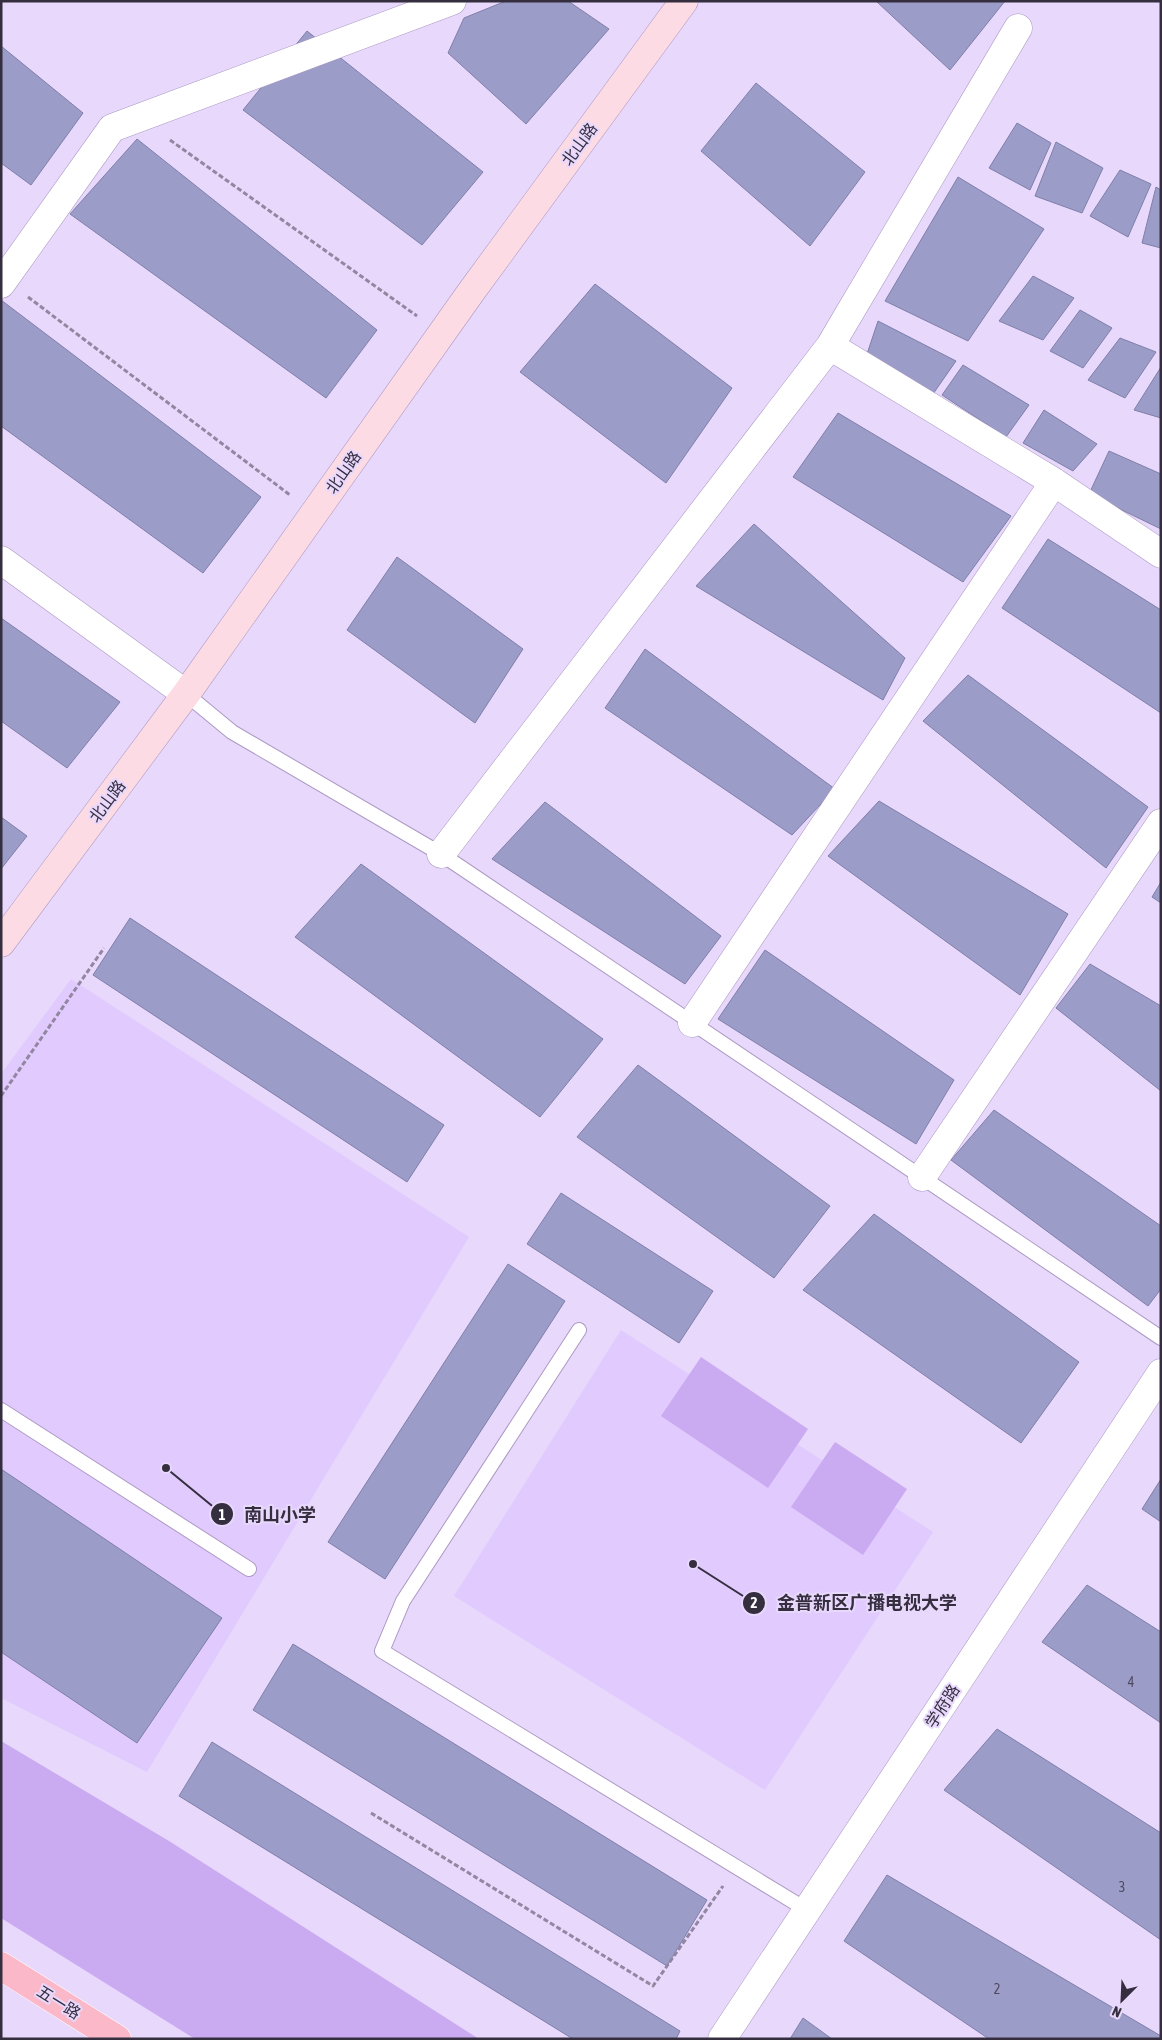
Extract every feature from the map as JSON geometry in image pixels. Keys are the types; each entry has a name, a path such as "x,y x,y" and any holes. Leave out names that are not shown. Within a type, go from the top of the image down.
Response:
{"main road":[{"name":"五一路","path":"1,1966 117,2039"}],"street":[{"path":"3,282 112,128 452,1"},
{"name":"北山路","path":"1,943 186,694 442,333 684,1"},
{"path":"442,854 830,346 1018,28"},
{"path":"830,346 1054,482 1161,554"},
{"path":"692,1023 1054,482"},
{"path":"1,560 186,694"},
{"path":"922,1177 1161,823"},
{"name":"学府路","path":"722,2039 1161,1373"}],"lane":[{"path":"186,694 232,732 442,854 1161,1338"},
{"path":"579,1330 403,1601 382,1651 807,1910"},
{"path":"1,1410 249,1570"}],"path":[{"path":"139,118 442,333"},
{"path":"3,282 314,513"},
{"path":"1,1096 104,948"},
{"path":"371,1813 653,1986 736,1867"}],"shaded area":[{"path":"71,979 469,1237 147,1772 1,1698 1,1074"},
{"path":"621,1330 933,1532 765,1790 454,1596"},
{"path":"701,1357 808,1429 768,1488 661,1416"},
{"path":"835,1442 907,1489 863,1555 791,1507"},
{"path":"1,1741 169,1841 479,2039 195,2039 1,1918"}],"building":[{"path":"506,1 568,1 609,29 526,124 448,53 464,18"},
{"path":"876,1 1005,1 950,70"},
{"path":"307,31 483,172 422,245 243,110"},
{"path":"1,46 83,113 31,185 1,163"},
{"path":"756,83 865,172 810,246 701,151"},
{"path":"1017,123 1051,143 1030,190 989,168"},
{"path":"137,139 377,330 326,398 70,214"},
{"path":"1056,142 1103,168 1082,213 1035,196"},
{"path":"1120,170 1151,184 1128,237 1090,216"},
{"path":"958,177 1044,229 968,341 885,301"},
{"path":"1156,187 1161,190 1161,248 1142,243"},
{"path":"1033,276 1074,298 1043,340 999,321"},
{"path":"595,284 732,388 666,483 520,372"},
{"path":"1,300 261,497 203,573 1,426"},
{"path":"1080,310 1112,328 1083,368 1050,351"},
{"path":"878,321 956,361 933,394 866,357"},
{"path":"1120,338 1156,352 1125,398 1088,380"},
{"path":"963,365 1029,405 1006,437 942,395"},
{"path":"1161,367 1161,418 1134,410"},
{"path":"1044,410 1097,444 1073,471 1023,443"},
{"path":"838,413 1011,516 963,582 793,477"},
{"path":"1109,451 1161,474 1161,529 1089,494"},
{"path":"754,524 905,658 883,700 696,586"},
{"path":"1048,539 1161,610 1161,713 1002,608"},
{"path":"397,557 523,649 475,723 347,630"},
{"path":"1,618 120,702 67,768 1,721"},
{"path":"645,649 835,789 792,835 605,708"},
{"path":"968,675 1148,807 1106,868 923,721"},
{"path":"879,801 1068,914 1020,995 828,856"},
{"path":"545,802 721,936 685,984 492,859"},
{"path":"1,817 27,836 1,869"},
{"path":"361,864 603,1039 540,1117 295,937"},
{"path":"1161,882 1161,903 1152,897"},
{"path":"130,918 444,1125 407,1182 93,975"},
{"path":"765,950 954,1080 916,1144 718,1019"},
{"path":"1090,964 1161,1006 1161,1091 1056,1008"},
{"path":"638,1065 830,1206 774,1278 577,1137"},
{"path":"994,1110 1161,1226 1161,1289 1148,1306 951,1160"},
{"path":"561,1193 713,1291 679,1343 527,1244"},
{"path":"874,1214 1079,1362 1021,1443 803,1290"},
{"path":"508,1264 565,1301 385,1579 328,1542"},
{"path":"1,1469 222,1618 137,1743 1,1652"},
{"path":"1161,1479 1161,1522 1142,1509"},
{"path":"1087,1585 1161,1632 1161,1723 1042,1642"},
{"path":"293,1644 707,1900 667,1966 253,1710"},
{"path":"997,1729 1161,1833 1161,1940 944,1790"},
{"path":"212,1742 680,2031 676,2039 573,2039 179,1796"},
{"path":"887,1875 1161,2036 1161,2039 989,2039 844,1941"},
{"path":"803,2018 832,2039 790,2039"}],"place":[{"name":"南山小学","path":"166,1468"},
{"name":"金普新区广播电视大学","path":"693,1564"}]}
